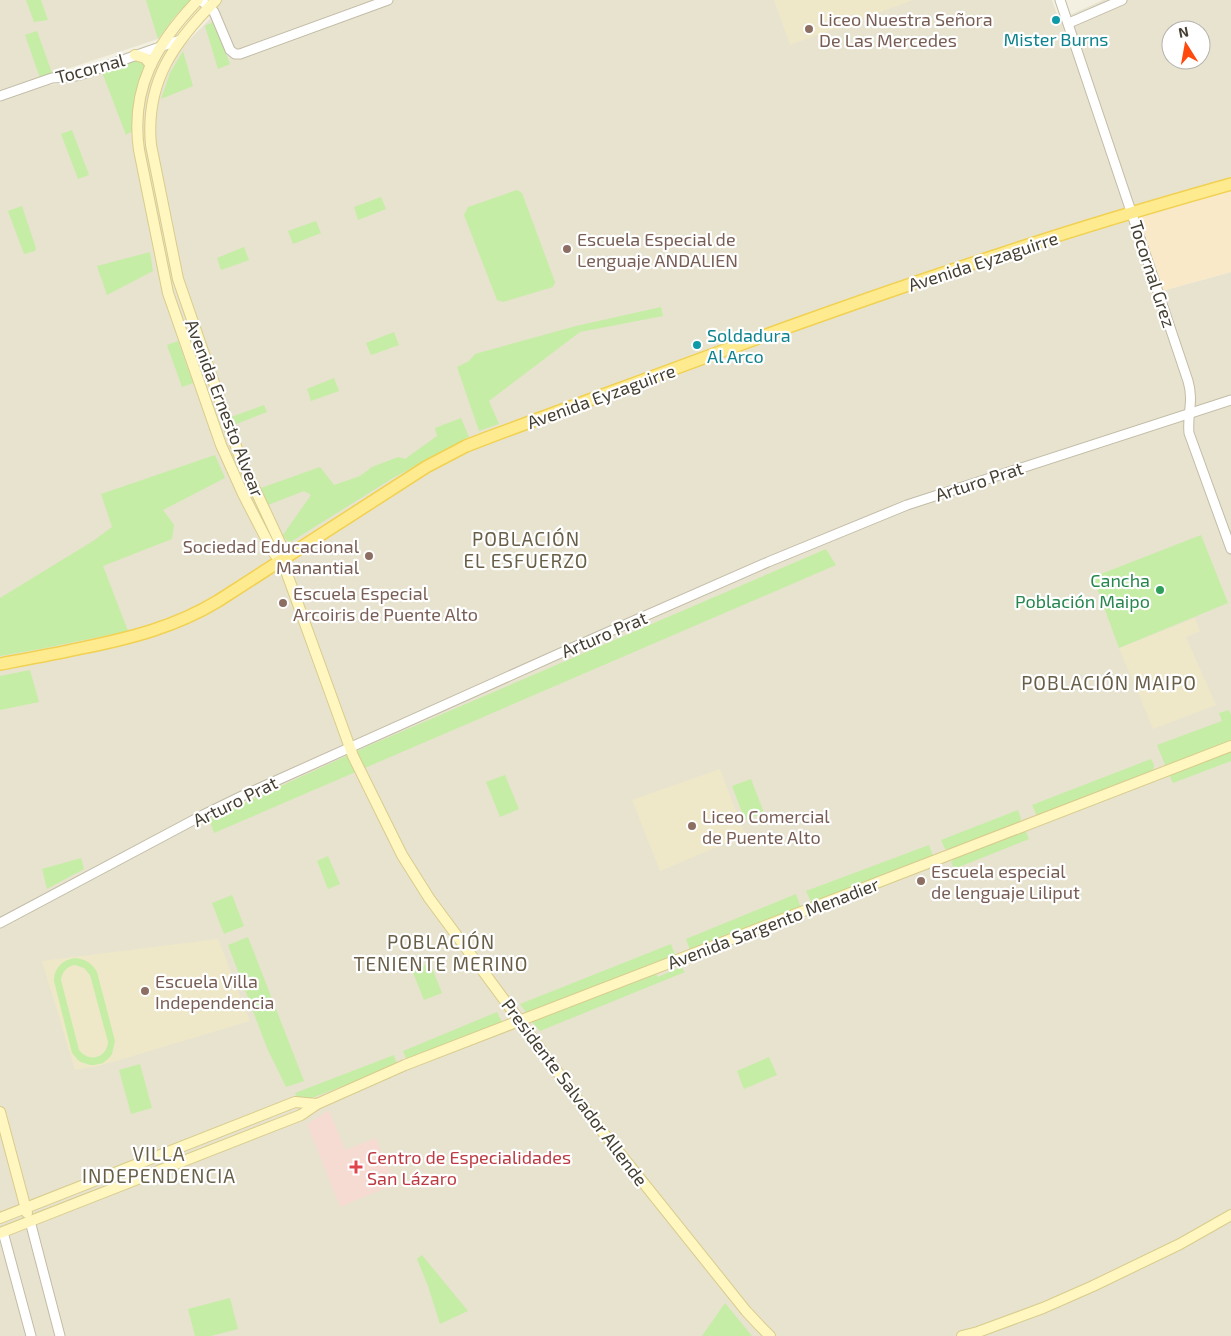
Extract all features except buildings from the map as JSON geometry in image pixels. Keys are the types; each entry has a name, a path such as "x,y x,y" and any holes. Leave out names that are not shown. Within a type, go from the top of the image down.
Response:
{"main road":[{"name":"Avenida Ernesto Alvear","path":"199,0 176,24 150,65 139,105 137,118 138,140 168,293 228,463 273,552 282,560 283,550 233,440 181,288 174,263 151,145 152,104 158,82 180,40 213,3"},
{"path":"135,55 145,58 150,65"},
{"name":"Avenida Eyzaguirre","path":"0,664 120,640 161,628 188,617 282,560 426,467 478,441 857,303 997,255 1133,212 1231,184"},
{"name":"Presidente Salvador Allende","path":"282,560 353,756 410,870 590,1116 746,1311 770,1336"},
{"name":"Avenida Sargento Menadier","path":"2,1232 301,1115 317,1104 405,1065 1231,746"},
{"name":"Avenida Sargento Menadier","path":"0,1218 295,1102 317,1104"},
{"path":"0,1112 30,1221"},
{"path":"962,1336 1043,1308 1093,1286 1180,1244 1231,1215"},
{"path":"0,1218 2,1232"}],"street":[{"path":"199,0 213,3 229,48 234,54 243,54 388,0"},
{"name":"Tocornal Grez","path":"1060,0 1133,212 1188,381 1192,398 1188,427 1191,440 1231,549"},
{"path":"1069,23 1122,0"},
{"name":"Tocornal","path":"0,96 52,78 80,75 180,40"},
{"name":"Arturo Prat","path":"0,923 216,808 565,651 784,556 907,505 1231,400"},
{"path":"30,1221 60,1336"},
{"path":"2,1232 31,1336"}],"shaded area":[{"path":"0,0 191,0 176,15 158,39 0,91"},
{"path":"203,0 1052,0 1059,20 1103,0 1231,0 1231,190 1138,217 1162,291 1231,272 1231,1336 0,1336 0,102 49,85 74,82 184,45 210,19"},
{"name":"Liceo Nuestra Señora De Las Mercedes","path":"774,0 913,0 790,45"},
{"path":"1231,190 1231,272 1162,291 1137,217"},
{"path":"1195,618 1200,631 1186,637 1216,705 1153,729 1119,648"},
{"name":"Liceo Comercial de Puente Alto","path":"720,769 745,835 660,871 632,800"},
{"name":"Escuela Villa Independencia","path":"218,939 250,1021 99,1066 75,1070 42,961"},
{"name":"Centro de Especialidades San Lázaro","path":"329,1110 345,1150 376,1138 395,1184 340,1207 307,1124"}],"green space":[{"path":"26,0 41,0 48,20 34,22"},
{"path":"146,0 191,0 176,15 158,39"},
{"path":"213,22 230,64 218,69 205,26"},
{"path":"37,31 52,73 40,78 25,35"},
{"path":"183,51 193,86 161,99 170,73"},
{"path":"136,60 145,66 134,130 126,135 102,72"},
{"path":"72,130 89,175 78,179 61,134"},
{"path":"517,190 522,193 555,282 553,287 503,302 497,300 464,215 468,207"},
{"path":"381,197 386,209 358,220 354,207"},
{"path":"22,206 36,248 35,251 24,254 8,211"},
{"path":"316,221 321,233 293,244 288,231"},
{"path":"244,247 249,260 221,270 217,258"},
{"path":"150,252 153,271 107,295 97,266"},
{"path":"661,307 663,316 580,332 489,401 499,424 479,431 457,367 469,361 475,354 576,326"},
{"path":"394,332 399,345 371,355 366,343"},
{"path":"178,341 193,383 182,387 167,345"},
{"path":"334,378 339,391 311,401 307,389"},
{"path":"264,405 267,412 234,425 231,417"},
{"path":"461,418 469,437 393,478 289,543 283,535 311,495 304,491 268,505 261,488 320,467 334,485 360,476 372,467 398,457 405,459 437,436 435,428"},
{"path":"215,455 225,478 163,510 174,525 172,539 103,566 128,631 0,656 0,598 93,541 112,527 101,494"},
{"name":"Cancha Población Maipo","path":"1201,535 1228,603 1119,648 1093,577"},
{"path":"826,549 836,565 214,833 209,819 368,746"},
{"path":"30,670 39,702 0,710 0,676"},
{"path":"1229,710 1231,715 1231,743 1166,767 1157,745 1222,721 1219,713"},
{"path":"1231,751 1231,761 1173,783 1169,775"},
{"path":"1151,759 1154,765 1153,771 1037,816 1032,805"},
{"path":"505,775 519,809 500,817 486,782"},
{"path":"751,779 764,813 745,820 732,786"},
{"path":"1018,810 1021,819 1019,823 951,849 945,849 941,840"},
{"path":"1023,831 1026,832 1029,839 954,869 951,862 955,858"},
{"path":"929,845 933,856 812,904 806,891"},
{"path":"328,856 340,884 328,889 317,861"},
{"path":"81,858 84,869 47,889 42,869"},
{"path":"796,894 801,908 690,950 686,939"},
{"path":"232,895 244,926 224,934 212,903"},
{"path":"248,937 304,1081 286,1087 267,1048 228,945"},
{"path":"671,944 675,955 528,1015 520,1004"},
{"path":"70,959 85,960 97,972 115,1041 112,1054 103,1063 90,1065 78,1060 72,1053 54,981 57,969","holes":["75,965 84,968 90,975 108,1042 104,1052 97,1057 88,1056 79,1050 61,980 62,974 67,968"]},
{"path":"430,963 442,993 424,1000 412,970"},
{"path":"681,967 685,972 540,1031 532,1022 656,974 658,977"},
{"path":"497,1012 502,1022 407,1061 403,1051"},
{"path":"394,1055 397,1065 304,1101 298,1099 295,1093"},
{"path":"769,1057 777,1075 744,1089 737,1071"},
{"path":"140,1064 152,1108 131,1114 119,1070"},
{"path":"422,1255 468,1311 440,1324 417,1259"},
{"path":"230,1298 238,1329 211,1336 195,1336 188,1309"},
{"path":"725,1303 752,1336 702,1336"}],"place":[{"name":"Mister Burns","path":"1056,20"},
{"name":"Liceo Nuestra Señora De Las Mercedes","path":"809,29"},
{"name":"Escuela Especial de Lenguaje ANDALIEN","path":"567,249"},
{"name":"Soldadura Al Arco","path":"697,345"},
{"name":"Sociedad Educacional Manantial","path":"369,556"},
{"name":"Cancha Población Maipo","path":"1160,590"},
{"name":"Escuela Especial Arcoiris de Puente Alto","path":"283,603"},
{"name":"Liceo Comercial de Puente Alto","path":"692,826"},
{"name":"Escuela especial de lenguaje Liliput","path":"921,881"},
{"name":"Escuela Villa Independencia","path":"145,991"},
{"name":"Centro de Especialidades San Lázaro","path":"356,1167"}],"district":[{"name":"POBLACIÓN EL ESFUERZO","path":"526,549"},
{"name":"POBLACIÓN MAIPO","path":"1109,682"},
{"name":"POBLACIÓN TENIENTE MERINO","path":"441,952"},
{"name":"VILLA INDEPENDENCIA","path":"159,1164"}]}
